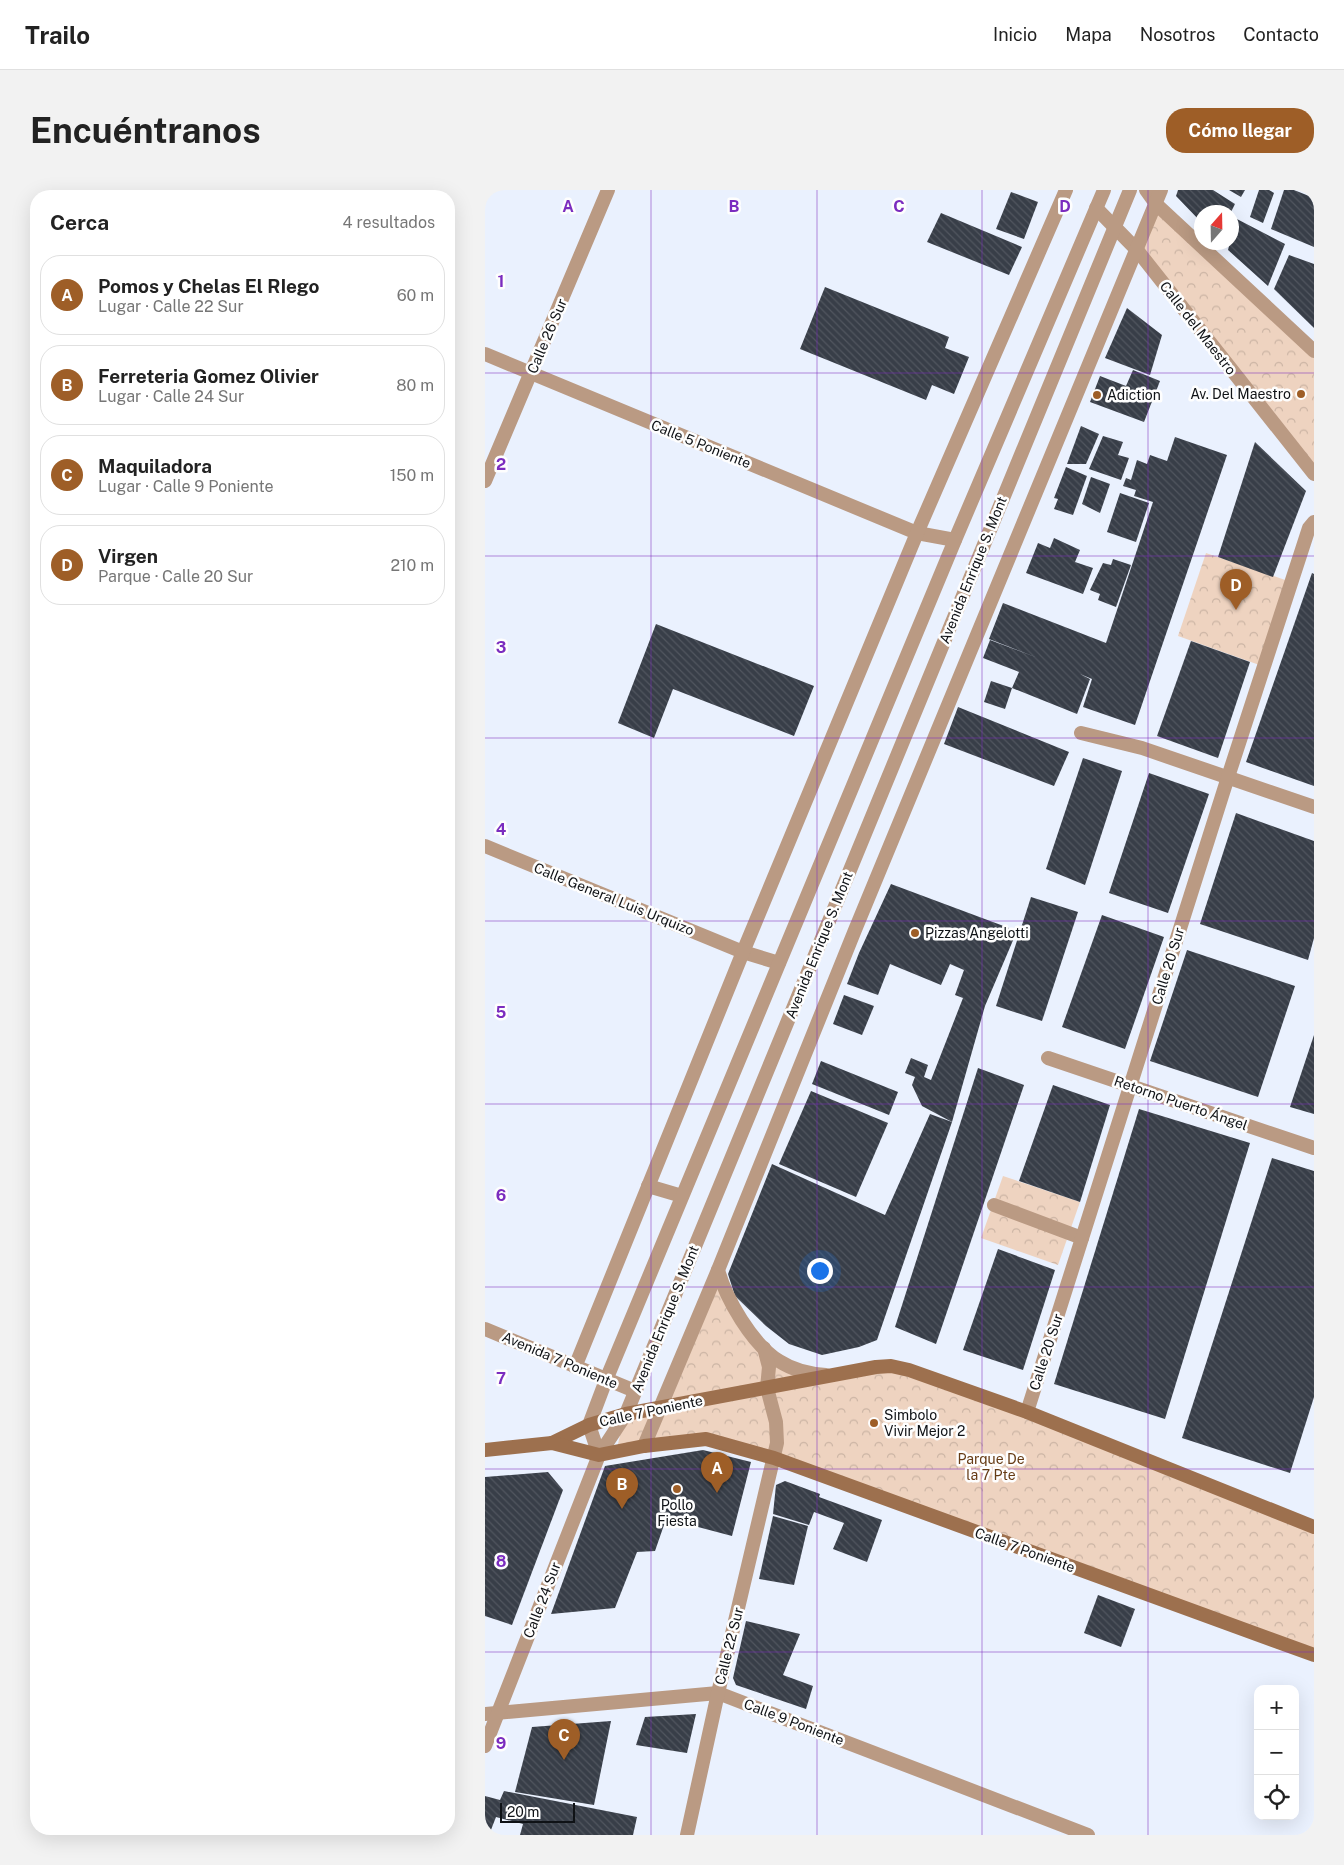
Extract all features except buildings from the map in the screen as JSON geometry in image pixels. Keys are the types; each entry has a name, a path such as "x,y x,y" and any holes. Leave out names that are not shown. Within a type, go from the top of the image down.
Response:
{"main road":[{"name":"Calle 7 Poniente","path":"552,1443 589,1425 626,1414 875,1367 891,1366 909,1370 1027,1412 1314,1527"},
{"name":"Calle 7 Poniente","path":"552,1443 599,1455 644,1446 706,1439 774,1458 1314,1655"},
{"path":"485,1450 552,1443"}],"street":[{"name":"Calle 26 Sur","path":"485,481 607,190"},
{"path":"575,1367 743,952 917,533 1066,190"},
{"name":"Avenida Enrique S. Mont","path":"589,1425 779,962 955,540 1104,190"},
{"name":"Avenida Enrique S. Mont","path":"599,1455 626,1414 1130,190"},
{"path":"1146,190 1156,204 1314,351"},
{"path":"644,1446 718,1270 858,920 1161,190"},
{"name":"Calle del Maestro","path":"1096,208 1137,250 1314,474"},
{"name":"Calle 5 Poniente","path":"485,354 917,533 955,540"},
{"name":"Calle 20 Sur","path":"1027,1412 1228,777 1309,528 1314,522"},
{"path":"1081,733 1142,748 1314,807"},
{"name":"Calle General Luis Urquizo","path":"485,846 743,952 779,962"},
{"name":"Retorno Puerto Ángel","path":"1048,1058 1314,1148"},
{"path":"648,1186 682,1196"},
{"path":"993,1205 1082,1238"},
{"path":"718,1270 723,1288 735,1310 764,1348 778,1360 797,1370 816,1374 839,1375"},
{"name":"Avenida 7 Poniente","path":"485,1329 635,1391"},
{"name":"Calle 22 Sur","path":"687,1835 718,1693 777,1443 776,1422 767,1388 769,1367 764,1348"},
{"path":"589,1425 599,1455"},
{"name":"Calle 24 Sur","path":"485,1746 491,1713 599,1455"},
{"name":"Calle 9 Poniente","path":"491,1713 718,1693 1088,1835"}],"green space":[{"path":"1156,204 1194,239 1194,250 1205,250 1314,351 1314,474 1137,250"},
{"path":"1206,553 1294,583 1265,667 1178,636"},
{"path":"1003,1176 1080,1202 1058,1265 981,1238"},
{"name":"Parque De la 7 Pte","path":"718,1270 764,1348 816,1374 891,1366 1314,1527 1314,1652 705,1438 617,1448 624,1419 659,1408"}],"place":[{"name":"Av. Del Maestro","path":"1301,394"},
{"name":"Adiction","path":"1097,395"},
{"name":"Virgen","path":"1236,610"},
{"name":"Pizzas Angelotti","path":"915,933"},
{"name":"Simbolo Vivir Mejor 2","path":"874,1423"},
{"name":"Pollo Fiesta","path":"677,1489"},
{"name":"Pomos y Chelas El RIego","path":"717,1493"},
{"name":"Ferreteria Gomez Olivier","path":"622,1509"},
{"name":"Maquiladora","path":"564,1760"}]}
